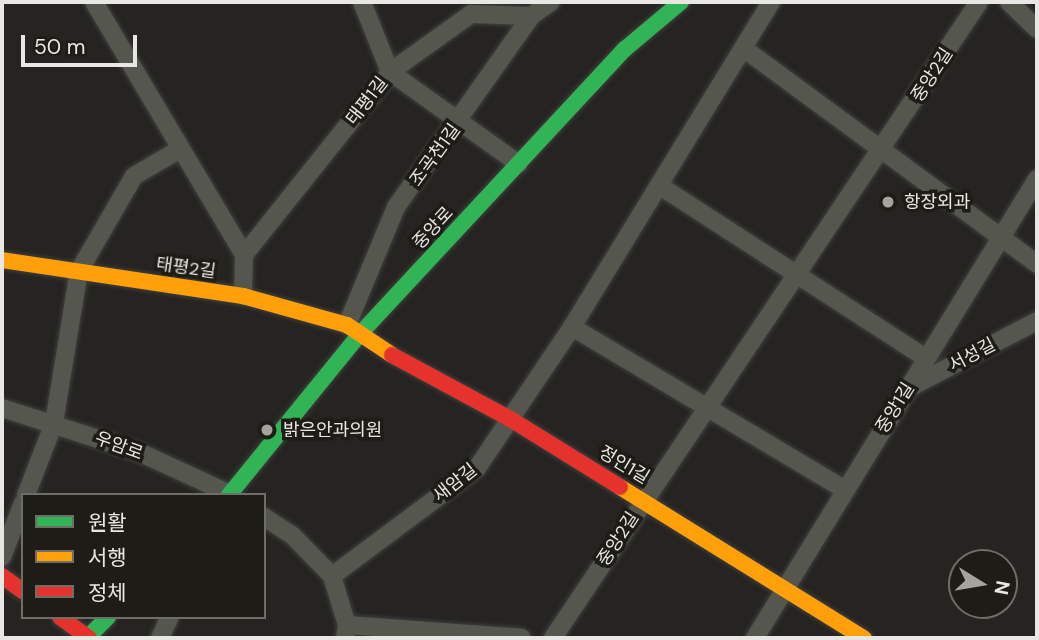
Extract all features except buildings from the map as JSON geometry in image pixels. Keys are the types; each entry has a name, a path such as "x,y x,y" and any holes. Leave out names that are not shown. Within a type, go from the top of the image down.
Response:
{"street":[{"path":"94,2 244,255 243,296"},
{"path":"362,2 390,72 458,123 520,164"},
{"name":"조곡천1길","path":"352,331 396,207 458,123 531,16 551,2"},
{"name":"중앙로","path":"231,493 352,331 520,164 625,49 681,2"},
{"name":"새암길","path":"332,576 477,468 512,420 572,327 771,2"},
{"name":"중앙2길","path":"553,638 706,405 885,148 979,2"},
{"path":"1009,2 1037,29"},
{"name":"태평1길","path":"244,255 390,72 471,15 531,16"},
{"path":"743,48 885,148 1037,264"},
{"path":"27,493 54,423 79,271 134,176 180,149"},
{"name":"중앙1길","path":"755,638 1037,179"},
{"path":"660,186 797,271 926,358"},
{"name":"태평2길","path":"2,260 243,296 352,331"},
{"name":"서성길","path":"906,390 1037,321"},
{"path":"572,327 845,490"},
{"name":"정인1길","path":"352,331 512,420 864,638"},
{"name":"우암로","path":"2,408 141,453 228,493"},
{"path":"2,557 21,508"},
{"path":"266,518 292,536 332,576 346,632 522,638"},
{"path":"2,576 21,590"},
{"path":"63,619 88,638 106,619"},
{"path":"160,638 169,619"}],"traffic: fast":[{"path":"231,493 358,336 625,49 681,2"},
{"path":"87,638 106,619"}],"traffic: slow":[{"path":"2,260 243,296 347,325 392,355"},
{"path":"620,487 864,638"}],"traffic: jam":[{"path":"392,355 512,420 620,487"},
{"path":"2,576 21,590"},
{"path":"63,619 89,638"}],"place":[{"name":"항장외과","path":"888,202"},
{"name":"밝은안과의원","path":"267,430"}]}
